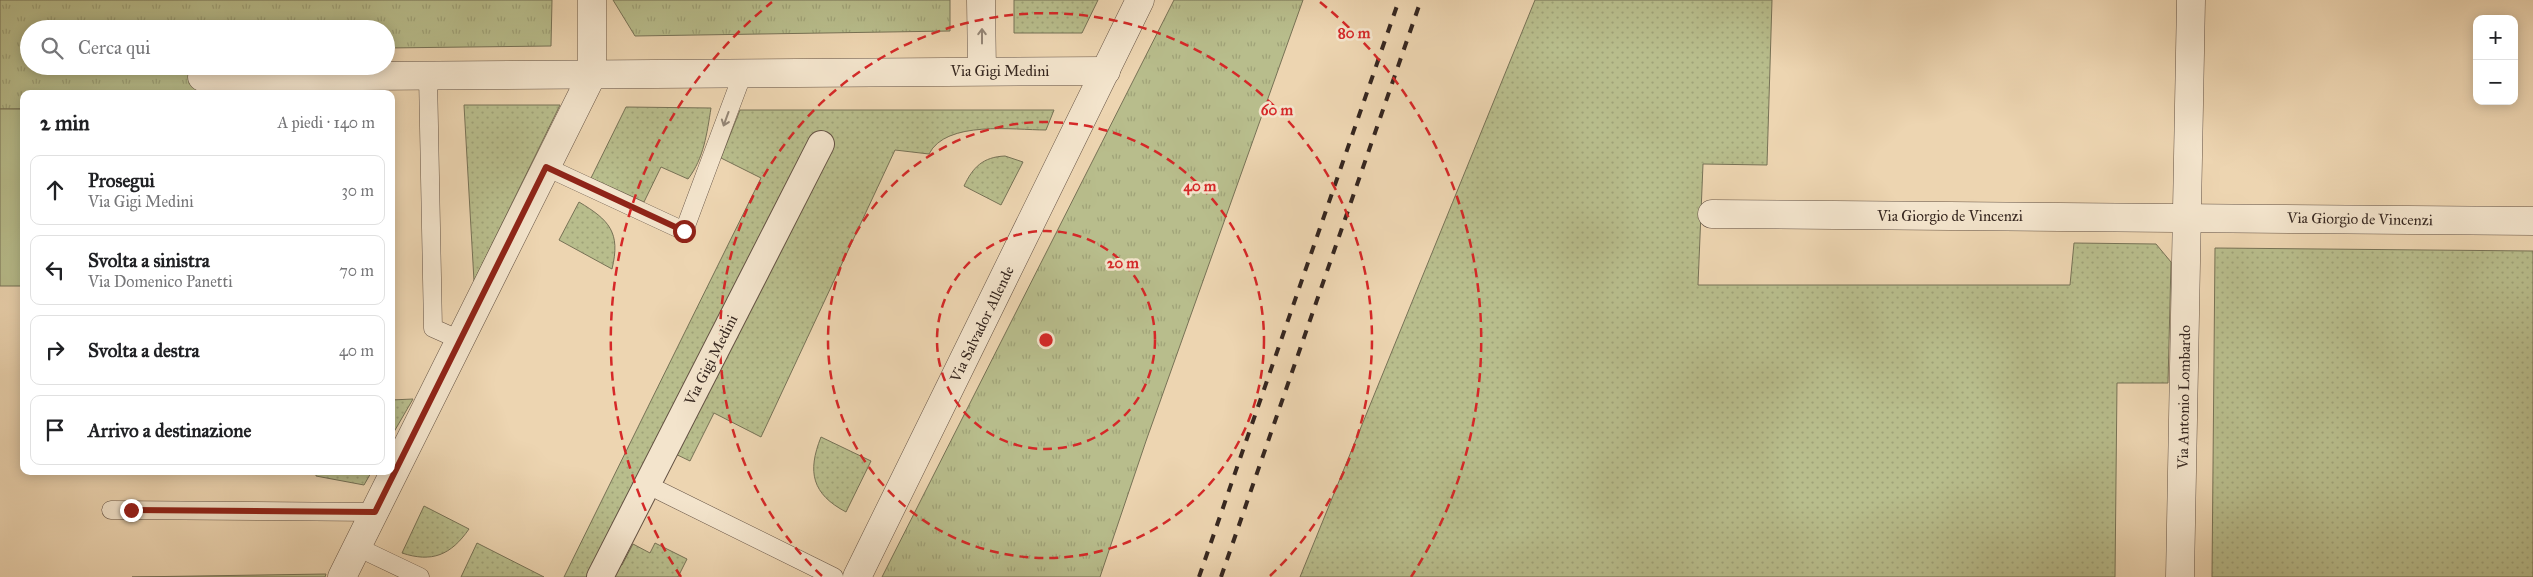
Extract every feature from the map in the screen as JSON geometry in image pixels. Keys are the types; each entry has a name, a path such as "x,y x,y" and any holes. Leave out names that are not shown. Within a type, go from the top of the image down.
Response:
{"street":[{"path":"395,472 592,74 592,0"},
{"path":"981,0 982,72"},
{"name":"Via Salvador Allende","path":"857,577 1140,0"},
{"path":"2187,218 2191,0"},
{"name":"Via Gigi Medini","path":"202,77 1106,71"},
{"name":"Via Gigi Medini","path":"600,577 821,144"},
{"name":"Via Giorgio de Vincenzi","path":"1712,214 2533,221"},
{"name":"Via Antonio Lombardo","path":"2180,577 2187,218"},
{"path":"342,577 393,475"}],"lane":[{"path":"546,167 684,231 743,73"},
{"path":"428,76 433,328 460,340"},
{"path":"660,491 834,577"},
{"path":"111,510 375,512"},
{"path":"357,547 420,577"}],"green space":[{"path":"0,0 552,0 551,46 395,48 395,20 20,20 20,75 196,75 196,90 20,90 20,109 0,109"},
{"path":"613,0 950,0 950,31 635,36"},
{"path":"1014,0 1098,0 1082,33 1014,33"},
{"path":"1174,0 1303,0 1146,441 1100,577 882,577"},
{"path":"1535,0 1772,0 1767,165 1703,164 1698,285 2070,285 2074,243 2156,244 2171,262 2168,383 2117,383 2115,577 1300,577"},
{"path":"464,105 560,105 474,281"},
{"path":"626,107 711,108 701,154 688,179 661,167 644,202 591,178"},
{"path":"0,109 20,109 20,286 0,286"},
{"path":"740,110 1054,110 1046,130 982,129 965,131 950,136 938,143 929,154 895,150 761,437 714,413 690,461 665,449 609,560 622,565 633,544 650,553 655,543 687,559 678,577 564,577 761,178 721,158"},
{"path":"1005,156 1023,162 1001,205 964,186 971,173 980,164 991,158"},
{"path":"579,202 598,215 610,228 615,245 612,269 559,240"},
{"path":"2215,248 2533,251 2533,577 2212,577"},
{"path":"413,399 395,430 395,400"},
{"path":"821,437 871,461 846,512 826,498 819,490 816,481 814,461"},
{"path":"316,475 370,475 364,485"},
{"path":"424,506 469,529 448,551 432,557 413,556 402,553"},
{"path":"477,543 544,577 461,577"},
{"path":"326,574 325,577 132,577"}],"railway":[{"path":"1199,577 1399,0"},
{"path":"1221,577 1421,0"}],"route":[{"path":"131,510 375,512 546,167 684,231"}]}
